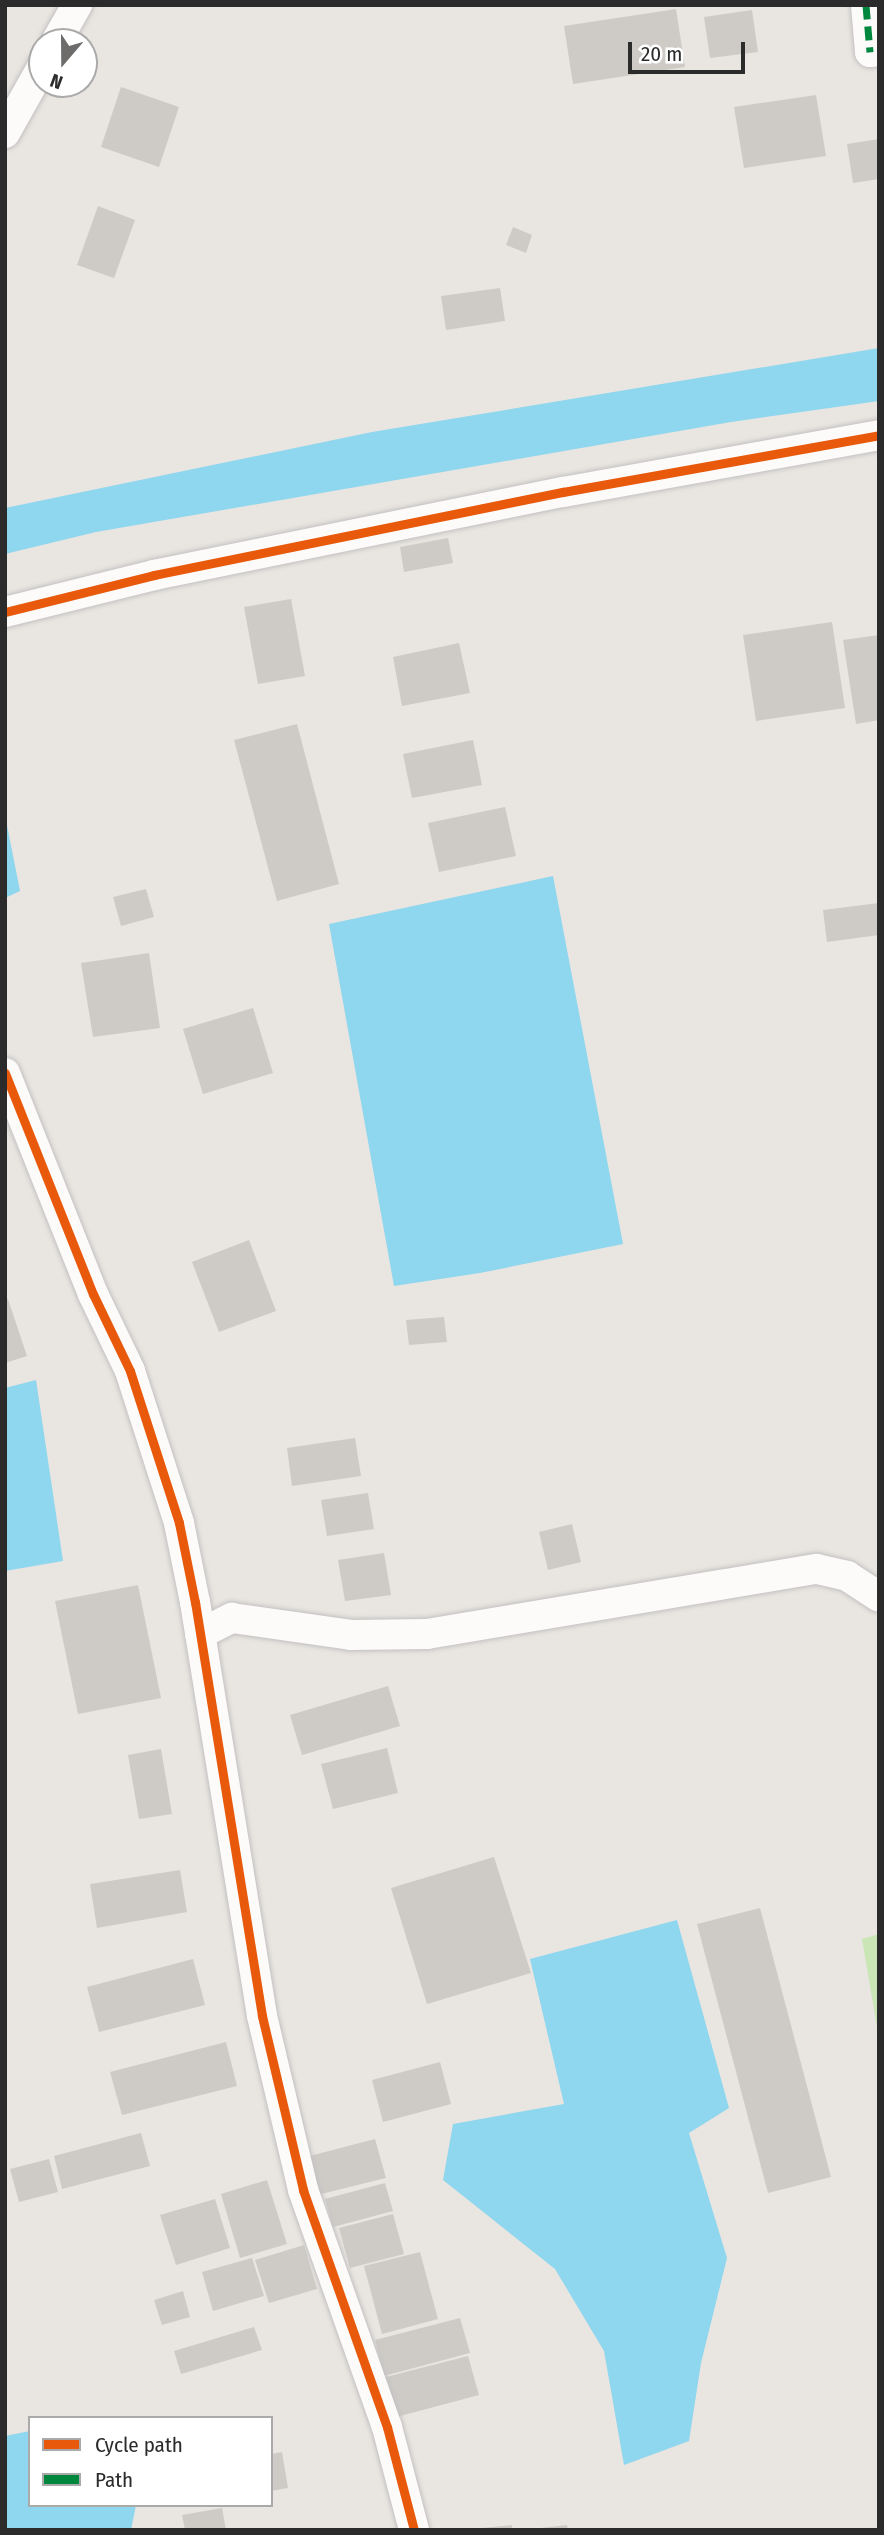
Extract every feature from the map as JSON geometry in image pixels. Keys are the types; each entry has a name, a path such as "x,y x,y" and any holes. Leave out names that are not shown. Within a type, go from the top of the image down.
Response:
{"street":[{"path":"64,28 77,5"},
{"path":"866,5 870,52 879,51"},
{"path":"5,133 28,92"},
{"path":"5,612 222,561 563,492 879,435"},
{"path":"5,1073 93,1294 130,1371 179,1523 200,1634 262,2016 303,2190 387,2427 414,2530"},
{"path":"200,1634 232,1618 351,1635 427,1634 817,1569 847,1576 879,1597"}],"green space":[{"path":"879,1934 879,2039 862,1939"}],"water":[{"path":"879,348 879,401 731,422 96,532 5,554 5,508 372,432"},
{"path":"5,815 20,891 5,898"},
{"path":"553,876 623,1244 480,1273 394,1286 329,924"},
{"path":"36,1380 63,1561 5,1571 5,1388"},
{"path":"677,1920 729,2108 689,2133 727,2258 701,2363 689,2441 624,2465 604,2351 555,2269 443,2180 453,2124 564,2104 530,1959"},
{"path":"28,2431 28,2507 136,2507 131,2530 5,2530 5,2436"}],"building":[{"path":"676,9 685,67 573,84 564,26"},
{"path":"752,10 758,52 710,58 704,17"},
{"path":"121,87 179,107 159,167 101,147"},
{"path":"816,95 826,156 744,168 734,107"},
{"path":"879,139 879,179 853,183 847,144"},
{"path":"98,206 135,220 114,278 77,265"},
{"path":"513,227 532,235 526,253 506,245"},
{"path":"500,288 505,321 446,330 441,296"},
{"path":"448,538 453,563 404,572 400,547"},
{"path":"291,599 305,676 258,684 244,607"},
{"path":"832,622 845,708 756,721 743,635"},
{"path":"879,635 879,720 856,724 843,640"},
{"path":"459,643 470,693 402,706 393,657"},
{"path":"297,724 339,884 277,901 234,740"},
{"path":"473,740 482,785 412,798 403,754"},
{"path":"505,807 516,856 439,872 428,823"},
{"path":"146,889 154,917 121,926 113,897"},
{"path":"879,903 879,935 827,942 823,910"},
{"path":"149,953 160,1028 93,1037 81,963"},
{"path":"253,1008 273,1073 203,1094 183,1029"},
{"path":"249,1240 276,1311 219,1332 192,1262"},
{"path":"8,1299 27,1356 5,1363 5,1300"},
{"path":"444,1317 447,1342 409,1345 406,1320"},
{"path":"355,1438 361,1476 292,1486 287,1448"},
{"path":"368,1493 374,1529 327,1536 321,1500"},
{"path":"572,1524 581,1562 548,1570 539,1532"},
{"path":"384,1553 391,1595 345,1601 338,1560"},
{"path":"138,1585 161,1698 78,1714 55,1601"},
{"path":"388,1686 400,1726 302,1755 290,1715"},
{"path":"387,1748 398,1793 333,1809 321,1764"},
{"path":"161,1749 172,1814 139,1819 128,1755"},
{"path":"494,1857 531,1973 427,2004 391,1888"},
{"path":"180,1870 187,1912 97,1928 90,1884"},
{"path":"760,1908 831,2177 768,2193 697,1924"},
{"path":"193,1959 205,2005 99,2032 87,1987"},
{"path":"226,2042 237,2086 122,2115 110,2072"},
{"path":"440,2062 451,2104 383,2122 372,2080"},
{"path":"141,2133 150,2166 62,2189 54,2156"},
{"path":"375,2139 386,2178 317,2195 306,2157"},
{"path":"49,2159 58,2192 19,2202 10,2169"},
{"path":"267,2180 287,2244 240,2258 221,2194"},
{"path":"385,2183 393,2211 333,2227 325,2199"},
{"path":"215,2199 230,2248 176,2265 160,2215"},
{"path":"393,2214 404,2254 350,2268 339,2228"},
{"path":"304,2245 317,2289 269,2303 255,2260"},
{"path":"420,2252 438,2319 382,2334 364,2266"},
{"path":"252,2258 264,2296 213,2311 202,2272"},
{"path":"183,2291 190,2317 162,2325 154,2300"},
{"path":"460,2318 470,2353 384,2376 375,2340"},
{"path":"254,2327 262,2350 181,2374 174,2351"},
{"path":"468,2356 479,2395 389,2419 378,2379"},
{"path":"282,2452 288,2488 273,2491 273,2454"},
{"path":"222,2508 226,2530 185,2530 182,2515"},
{"path":"512,2525 512,2530 482,2530 482,2528"},
{"path":"567,2525 568,2530 541,2530 541,2528"}],"marked path":[{"path":"866,5 870,52"}],"cycle path":[{"path":"5,612 154,575 563,492 879,435"},
{"path":"5,1073 93,1294 130,1371 179,1523 195,1602 262,2016 303,2190 387,2427 414,2530"}]}
